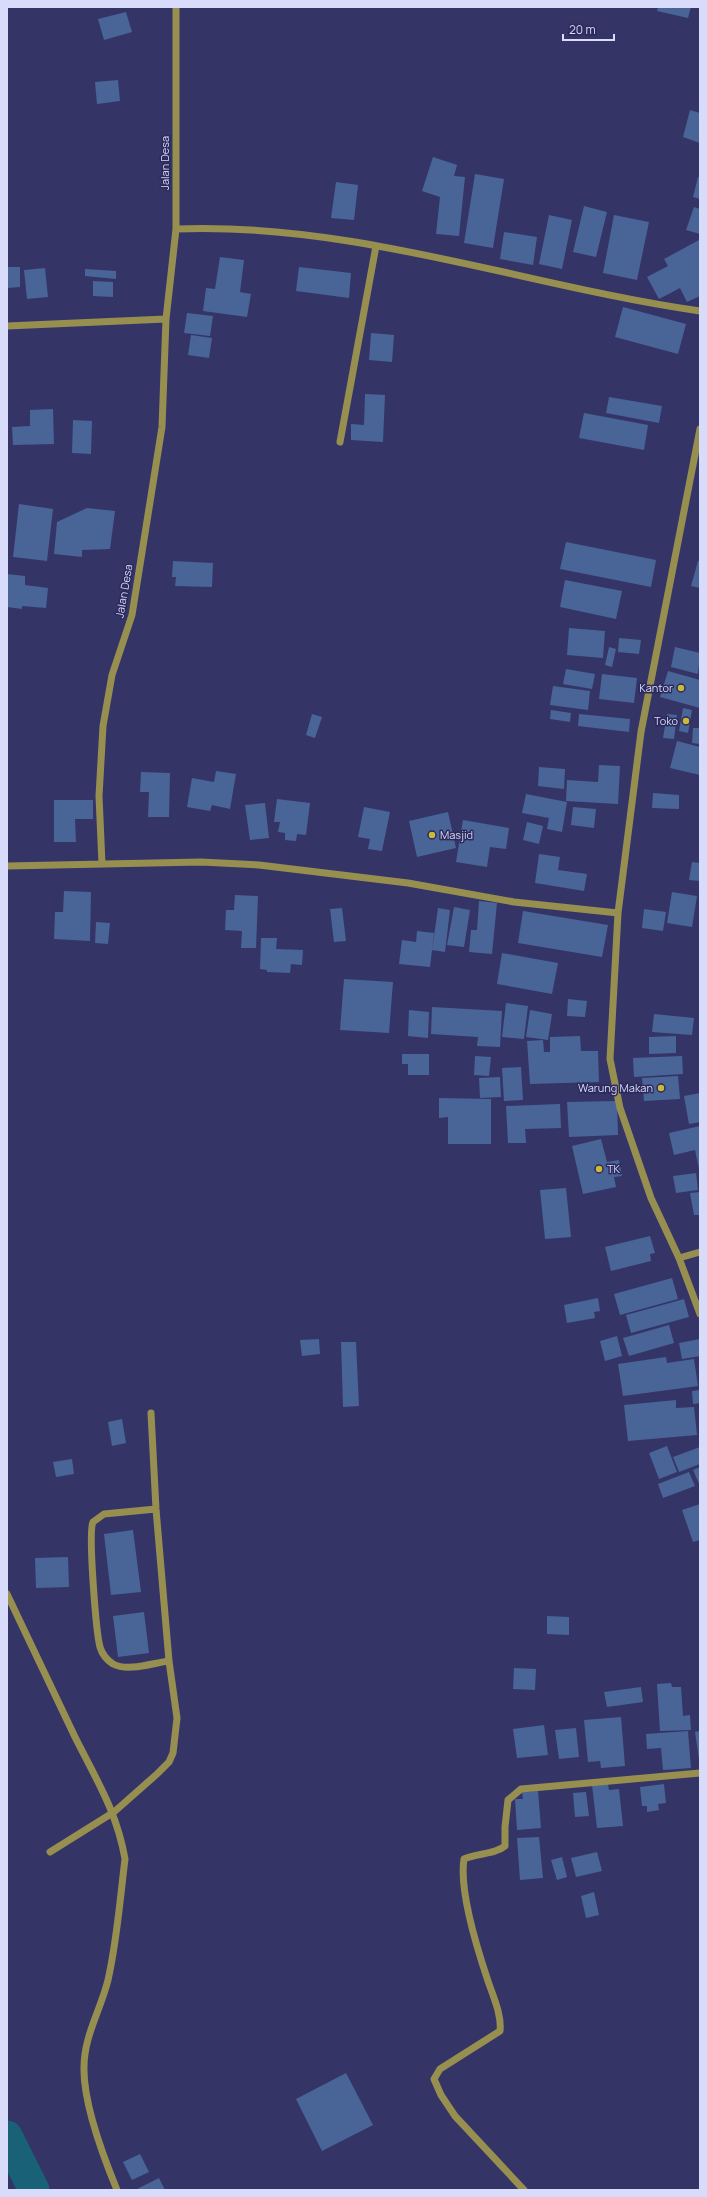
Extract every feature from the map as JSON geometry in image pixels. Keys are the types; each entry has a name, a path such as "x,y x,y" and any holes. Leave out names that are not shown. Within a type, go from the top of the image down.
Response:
{"street":[{"name":"Jalan Desa","path":"102,864 99,803 103,726 112,675 132,615 162,427 166,319 176,229 176,7"},
{"path":"176,229 212,228 263,231 342,240 557,284 700,311"},
{"path":"340,442 376,246"},
{"path":"7,326 166,319"},
{"path":"700,429 641,732 618,913 610,1059 620,1108 651,1198 679,1258 700,1314"},
{"path":"7,866 201,862 259,865 408,883 514,902 618,913"},
{"path":"679,1258 700,1252"},
{"path":"50,1852 114,1812 169,1762 173,1753 177,1718 169,1661 156,1509 151,1413"},
{"path":"156,1509 104,1514 92,1522 90,1539 100,1648 104,1655 114,1664 123,1668 169,1661"},
{"path":"7,1594 74,1736 114,1812 126,1859 108,1981 86,2040 84,2067 97,2138 117,2190"},
{"path":"524,2190 455,2116 441,2095 434,2079 440,2069 500,2032 496,2004 481,1960 466,1894 464,1859 482,1853 499,1850 505,1846 505,1827 508,1800 521,1789 700,1773"}],"building":[{"path":"658,7 691,7 688,18 657,11"},
{"path":"126,12 132,32 104,40 98,19"},
{"path":"118,80 120,101 97,104 95,82"},
{"path":"690,110 700,113 700,143 683,137"},
{"path":"433,157 457,165 454,176 465,177 459,236 436,234 440,197 422,191"},
{"path":"475,174 504,179 493,248 464,243"},
{"path":"698,177 700,177 700,199 693,197"},
{"path":"336,182 358,185 354,220 331,218"},
{"path":"584,206 607,212 596,257 573,252"},
{"path":"694,207 700,209 700,234 686,230"},
{"path":"549,215 572,220 562,269 539,264"},
{"path":"614,215 649,222 637,280 603,273"},
{"path":"504,232 537,237 533,265 500,259"},
{"path":"699,240 700,296 687,302 680,288 659,299 647,277 668,266 664,259"},
{"path":"220,257 244,260 240,292 251,294 247,317 203,311 206,288 215,289"},
{"path":"7,267 20,267 20,287 7,288"},
{"path":"299,267 351,273 349,298 296,291"},
{"path":"45,268 48,297 27,299 24,270"},
{"path":"85,269 116,271 116,279 85,276"},
{"path":"93,281 113,282 113,297 93,296"},
{"path":"623,307 686,324 678,354 615,337"},
{"path":"187,313 213,316 210,336 184,333"},
{"path":"371,333 394,335 392,362 369,360"},
{"path":"191,335 212,338 209,358 188,355"},
{"path":"365,394 385,395 383,442 351,440 351,424 364,425"},
{"path":"609,397 662,406 659,423 606,413"},
{"path":"53,409 54,444 13,445 12,427 30,426 30,410"},
{"path":"584,413 648,425 644,450 579,438"},
{"path":"73,420 92,421 91,454 72,453"},
{"path":"19,504 53,509 47,561 13,557"},
{"path":"87,508 115,511 110,549 82,550 82,557 54,554 57,522"},
{"path":"566,542 656,560 651,587 560,569"},
{"path":"173,561 213,563 212,587 175,586 176,577 172,577"},
{"path":"698,561 700,561 700,588 691,586"},
{"path":"7,574 25,576 25,585 48,588 46,608 22,606 22,609 7,607"},
{"path":"565,580 622,591 616,619 560,607"},
{"path":"569,628 605,631 603,658 567,655"},
{"path":"619,638 641,640 639,654 618,652"},
{"path":"609,647 616,649 612,667 605,665"},
{"path":"675,647 700,653 698,674 671,667"},
{"path":"566,669 595,674 592,689 563,684"},
{"name":"Kantor","path":"668,671 700,680 700,708 660,697"},
{"path":"602,674 637,678 634,703 599,699"},
{"path":"553,686 590,691 588,710 550,705"},
{"name":"Toko","path":"683,708 692,710 688,733 679,731"},
{"path":"551,710 571,713 570,722 550,719"},
{"path":"312,714 322,717 315,738 306,735"},
{"path":"579,714 630,719 629,732 578,726"},
{"path":"667,714 677,715 674,739 663,738"},
{"path":"693,728 700,728 700,744 692,743"},
{"path":"677,741 700,747 700,775 670,768"},
{"path":"599,765 620,766 618,804 566,801 567,780 598,782"},
{"path":"539,767 565,769 564,789 538,786"},
{"path":"216,771 236,774 230,809 212,805 210,811 187,807 192,778 214,782"},
{"path":"141,772 170,773 169,817 148,817 149,792 140,792"},
{"path":"653,793 679,795 679,809 652,808"},
{"path":"526,794 567,802 562,832 547,829 549,818 522,813"},
{"path":"277,799 310,803 306,835 297,834 296,841 285,840 285,833 278,832 280,822 274,822"},
{"path":"54,800 93,800 93,819 75,819 76,842 54,842"},
{"path":"265,803 269,838 250,840 245,805"},
{"path":"364,807 390,812 382,851 368,849 370,839 358,837"},
{"path":"573,807 596,809 594,828 571,825"},
{"name":"Masjid","path":"448,812 456,848 417,857 409,821"},
{"path":"463,820 509,828 506,849 490,847 487,867 456,862"},
{"path":"527,822 543,826 539,844 523,840"},
{"path":"539,854 560,857 558,870 587,874 584,891 535,883"},
{"path":"692,862 700,863 700,881 689,880"},
{"path":"64,891 91,892 90,941 54,939 55,912 63,912"},
{"path":"672,892 697,896 692,927 667,923"},
{"path":"235,895 258,896 256,948 241,948 242,931 225,930 226,910 234,910"},
{"path":"479,901 497,903 492,954 469,952 471,930 477,930"},
{"path":"454,907 470,910 464,947 447,945"},
{"path":"342,908 346,941 334,942 330,909"},
{"path":"438,908 450,910 445,952 432,950"},
{"path":"644,909 666,912 663,931 642,928"},
{"path":"523,911 608,925 602,957 518,943"},
{"path":"96,922 110,923 108,944 95,943"},
{"path":"417,931 434,933 430,967 399,964 402,940 416,942"},
{"path":"261,938 277,938 276,949 303,950 302,965 291,964 290,973 267,972 267,970 260,969"},
{"path":"502,953 558,963 552,994 497,984"},
{"path":"344,979 393,982 389,1033 340,1030"},
{"path":"568,999 587,1001 585,1017 567,1016"},
{"path":"506,1003 528,1006 524,1039 502,1037"},
{"path":"432,1007 502,1011 500,1047 477,1046 478,1037 431,1034"},
{"path":"409,1010 429,1012 428,1038 408,1036"},
{"path":"530,1010 552,1014 548,1040 526,1037"},
{"path":"654,1014 694,1018 692,1035 652,1032"},
{"path":"580,1036 581,1051 598,1051 599,1082 530,1084 527,1041 543,1040 544,1052 550,1052 550,1037"},
{"path":"676,1036 676,1053 649,1054 649,1037"},
{"path":"402,1054 429,1054 429,1075 408,1075 408,1064 402,1064"},
{"path":"475,1056 491,1057 489,1076 474,1075"},
{"path":"682,1056 683,1074 634,1077 633,1058"},
{"path":"521,1067 523,1100 504,1101 502,1068"},
{"name":"Warung Makan","path":"678,1076 680,1099 644,1101 642,1078"},
{"path":"500,1077 501,1097 480,1098 479,1078"},
{"path":"700,1093 700,1122 689,1124 684,1096"},
{"path":"439,1098 491,1099 491,1144 448,1144 448,1117 439,1118"},
{"path":"617,1101 618,1135 569,1137 567,1102"},
{"path":"560,1104 561,1128 525,1129 526,1143 508,1143 506,1106"},
{"path":"700,1126 699,1169 695,1150 674,1155 669,1133"},
{"name":"TK","path":"601,1139 607,1162 619,1160 622,1176 614,1177 616,1187 583,1194 572,1146"},
{"path":"696,1173 698,1190 676,1193 673,1176"},
{"path":"566,1188 571,1237 545,1239 540,1190"},
{"path":"700,1192 700,1215 694,1215 690,1193"},
{"path":"650,1236 655,1253 650,1254 651,1261 611,1271 605,1247"},
{"path":"672,1278 678,1299 620,1315 614,1294"},
{"path":"598,1298 600,1311 594,1312 595,1318 567,1323 564,1305"},
{"path":"684,1299 689,1317 631,1333 626,1315"},
{"path":"669,1325 674,1343 629,1356 623,1338"},
{"path":"617,1336 622,1356 605,1361 600,1341"},
{"path":"319,1339 320,1354 302,1356 300,1340"},
{"path":"700,1339 700,1356 682,1359 679,1343"},
{"path":"341,1342 356,1342 359,1406 343,1407"},
{"path":"666,1357 667,1363 694,1359 698,1386 623,1396 618,1364"},
{"path":"700,1390 700,1403 693,1404 692,1391"},
{"path":"676,1400 676,1408 694,1407 697,1435 628,1441 624,1405"},
{"path":"122,1419 126,1443 112,1446 108,1422"},
{"path":"667,1446 677,1472 659,1479 649,1453"},
{"path":"700,1447 700,1464 679,1472 673,1457"},
{"path":"72,1459 74,1474 56,1477 53,1462"},
{"path":"700,1467 700,1486 693,1470"},
{"path":"689,1472 695,1486 663,1498 658,1484"},
{"path":"700,1504 700,1540 693,1542 682,1510"},
{"path":"133,1530 141,1592 111,1595 104,1534"},
{"path":"68,1557 69,1587 36,1588 35,1558"},
{"path":"144,1612 149,1653 118,1657 113,1616"},
{"path":"547,1616 569,1617 569,1635 547,1634"},
{"path":"514,1668 536,1669 535,1690 513,1689"},
{"path":"671,1683 672,1687 681,1687 683,1716 690,1715 691,1730 660,1731 657,1684"},
{"path":"641,1687 643,1702 607,1707 604,1692"},
{"path":"621,1717 625,1766 601,1768 600,1761 588,1762 584,1720"},
{"path":"544,1725 548,1755 517,1758 513,1729"},
{"path":"576,1728 579,1757 559,1759 555,1730"},
{"path":"688,1731 691,1768 663,1770 661,1748 647,1749 646,1734"},
{"path":"700,1731 700,1758 699,1759 695,1732"},
{"path":"608,1784 609,1790 619,1789 623,1826 597,1828 592,1785"},
{"path":"664,1784 666,1803 658,1804 659,1810 647,1812 647,1806 642,1806 640,1787"},
{"path":"538,1791 541,1828 517,1830 515,1799 523,1799 522,1792"},
{"path":"586,1792 589,1816 575,1817 573,1793"},
{"path":"539,1837 543,1878 520,1880 517,1838"},
{"path":"597,1852 602,1871 576,1877 571,1858"},
{"path":"562,1857 567,1877 557,1880 551,1860"},
{"path":"594,1892 599,1915 586,1918 581,1896"},
{"path":"346,2073 373,2125 322,2151 296,2099"},
{"path":"140,2154 149,2172 132,2180 123,2162"},
{"path":"159,2178 165,2190 135,2190"}],"waterway":[{"path":"7,2136 34,2190"}],"place":[{"name":"Kantor","path":"681,688"},
{"name":"Toko","path":"686,721"},
{"name":"Masjid","path":"432,835"},
{"name":"Warung Makan","path":"661,1088"},
{"name":"TK","path":"599,1169"}]}
